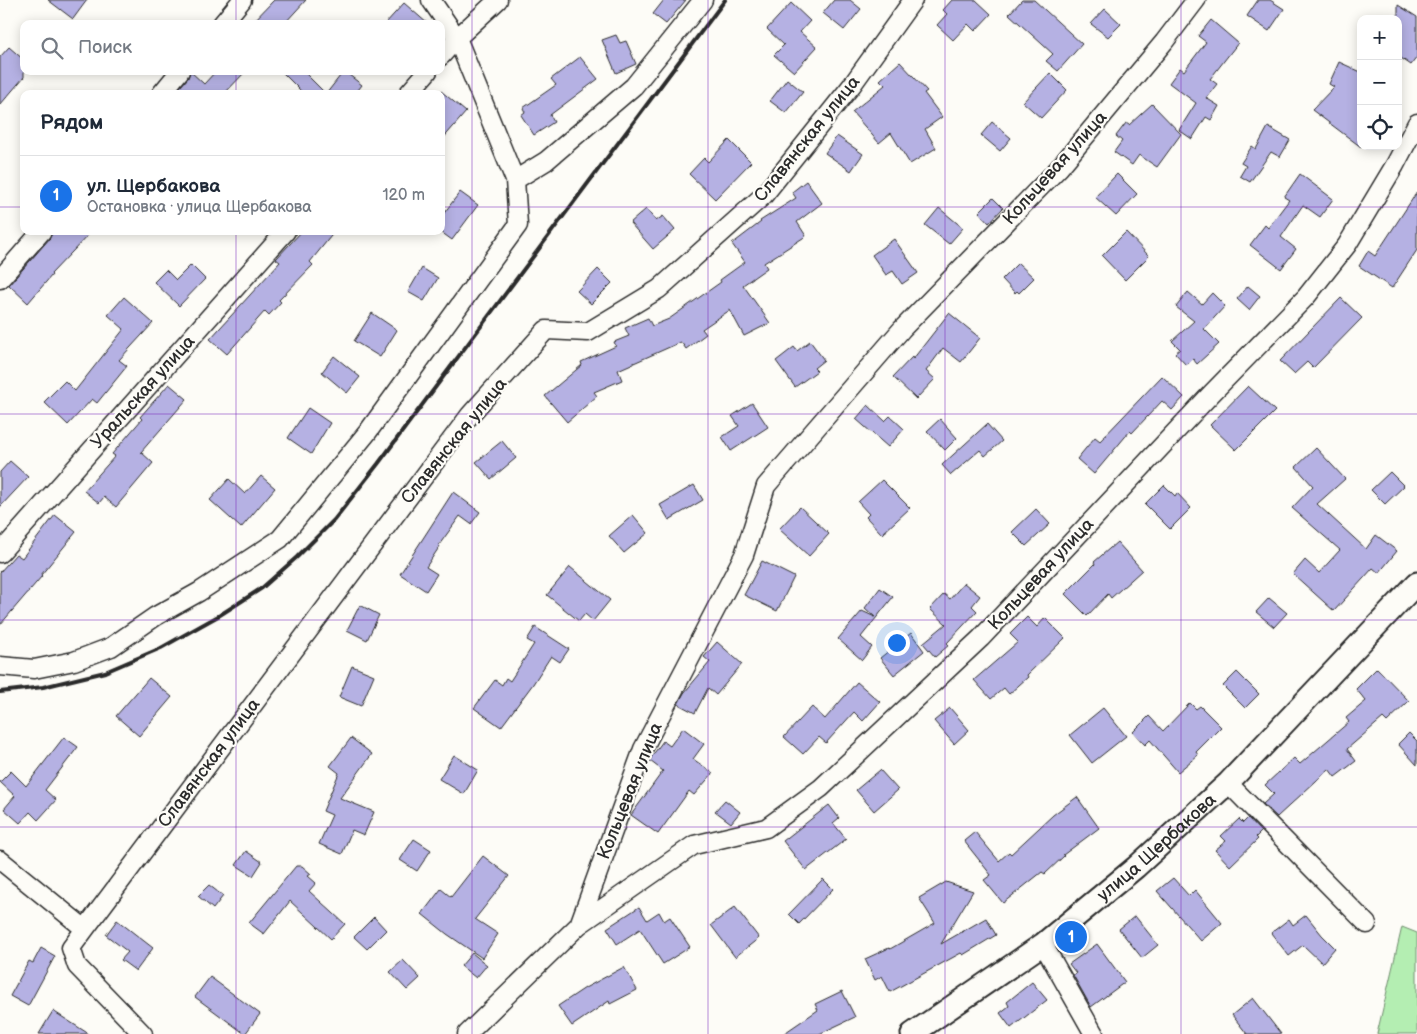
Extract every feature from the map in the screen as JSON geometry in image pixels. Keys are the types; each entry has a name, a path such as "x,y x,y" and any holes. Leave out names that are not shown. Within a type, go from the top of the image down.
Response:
{"street":[{"path":"225,20 242,0"},
{"path":"0,666 34,669 74,661 111,647 156,616 199,592 280,539 367,433 518,225 515,180 458,38 431,0"},
{"path":"445,52 498,0"},
{"path":"515,180 546,161 634,86 703,0"},
{"name":"Славянская улица","path":"143,1034 77,966 70,948 470,415 546,330 588,332 659,289 764,195 852,85 913,0"},
{"name":"Кольцевая улица","path":"579,925 643,749 744,555 766,486 902,329 1059,168 1164,42 1196,0"},
{"path":"164,90 177,75"},
{"path":"411,90 425,75"},
{"name":"Кольцевая улица","path":"467,1034 579,925 694,845 766,828 821,788 981,638 1212,393 1306,297 1347,245 1417,124"},
{"path":"0,279 38,235"},
{"name":"Уральская улица","path":"0,554 282,235"},
{"name":"улица Щербакова","path":"912,1034 1043,944 1136,866 1228,783 1417,583"},
{"name":"улица Щербакова","path":"1228,783 1368,924"},
{"path":"0,860 85,929"},
{"path":"1043,944 1094,1034"}],"green space":[{"path":"1402,927 1417,933 1417,1034 1377,1034"}],"building":[{"path":"48,0 87,0 73,19"},
{"path":"274,0 306,0 288,20 255,20"},
{"path":"664,0 686,0 666,24 653,14"},
{"path":"834,0 850,0 861,9 844,30 823,13"},
{"path":"952,0 976,0 991,14 975,31 968,24 953,40 937,25 947,14 943,10"},
{"path":"1022,0 1034,0 1082,44 1058,71 1046,61 1053,54 1009,14"},
{"path":"1258,0 1270,0 1284,9 1269,31 1247,16"},
{"path":"404,3 423,20 389,20"},
{"path":"791,3 810,21 800,32 817,47 794,72 774,55 784,45 767,29"},
{"path":"1398,5 1417,17 1417,57 1411,65 1402,59 1402,15 1398,15"},
{"path":"1105,9 1121,24 1108,37 1091,24"},
{"path":"1211,20 1238,43 1210,79 1217,84 1206,98 1219,106 1211,120 1206,117 1192,139 1179,130 1196,103 1169,83 1180,68 1184,71 1206,42 1198,36"},
{"path":"616,35 620,43 626,41 636,64 616,73 602,40"},
{"path":"9,47 20,57 20,75 24,75 24,77 0,105 0,57"},
{"path":"580,57 598,79 550,115 554,122 534,135 521,115 525,112 523,108 556,85 551,79"},
{"path":"900,62 927,91 924,93 942,117 925,129 936,148 910,164 891,133 879,143 852,112 885,85 880,80"},
{"path":"1339,62 1357,70 1357,144 1312,110 1334,87 1329,84"},
{"path":"1050,73 1067,90 1041,118 1023,102"},
{"path":"189,75 194,75 204,84 212,75 242,75 228,90 181,90 179,88"},
{"path":"285,75 307,75 322,90 300,90"},
{"path":"341,75 349,75 362,85 358,90 329,90"},
{"path":"787,79 803,92 786,113 770,101"},
{"path":"445,94 466,112 445,136"},
{"path":"1152,104 1181,134 1157,167 1139,155 1132,165 1114,152 1122,141 1116,136 1126,123 1129,125"},
{"path":"992,122 1011,138 1000,151 981,135"},
{"path":"1268,127 1290,140 1280,157 1271,152 1250,182 1240,176 1246,166 1241,163 1252,146 1256,149"},
{"path":"837,136 863,154 851,171 825,153"},
{"path":"729,140 751,162 715,199 689,174 704,158 708,162"},
{"path":"1117,174 1137,194 1116,216 1095,197"},
{"path":"1300,174 1333,199 1320,217 1303,205 1281,237 1296,249 1281,269 1250,245 1265,225 1268,228 1289,200 1284,197"},
{"path":"806,181 822,203 797,222 806,236 764,263 767,268 743,285 770,323 744,336 730,310 702,329 706,334 686,349 681,342 618,370 622,380 594,392 597,396 567,422 545,396 582,365 581,362 616,346 614,342 629,336 625,328 648,318 652,326 669,319 721,282 720,280 745,262 732,244 760,221 796,198 792,192"},
{"path":"460,192 478,205 452,240 445,235 445,212"},
{"path":"1417,192 1417,250 1392,288 1359,266 1368,251 1375,256"},
{"path":"993,198 1003,208 989,223 979,212"},
{"path":"939,208 963,228 949,244 925,225"},
{"path":"646,209 656,221 663,216 675,230 653,249 630,223"},
{"path":"1126,232 1149,256 1125,280 1102,256"},
{"path":"51,235 88,235 51,274 28,303 9,285"},
{"path":"298,235 332,235 310,262 313,265 279,300 281,302 269,315 265,311 227,354 210,339 280,262 276,259"},
{"path":"894,239 918,273 902,284 893,271 886,275 872,255"},
{"path":"1018,263 1034,278 1019,293 1017,291 1015,293 1002,279"},
{"path":"191,265 205,279 179,306 154,282 166,270 176,280"},
{"path":"422,268 438,278 424,301 408,292"},
{"path":"598,269 612,283 591,304 577,291"},
{"path":"1248,286 1260,296 1249,310 1237,299"},
{"path":"1188,292 1202,304 1212,293 1225,306 1204,329 1219,344 1197,364 1193,359 1186,365 1175,353 1180,349 1172,341 1194,321 1176,307"},
{"path":"124,297 153,323 119,360 127,366 97,403 92,399 68,425 44,402 65,381 75,391 124,329 108,315"},
{"path":"1341,298 1362,318 1313,368 1307,362 1294,374 1280,361"},
{"path":"372,313 397,330 380,357 354,341"},
{"path":"949,313 980,338 961,362 943,348 926,371 935,379 916,399 893,377 912,357 913,359"},
{"path":"810,341 824,360 814,368 817,371 795,387 776,361 794,347 797,351"},
{"path":"334,356 360,377 347,393 322,372"},
{"path":"1162,376 1184,397 1172,410 1162,401 1132,433 1130,431 1094,474 1077,459 1095,437 1100,441"},
{"path":"169,384 187,399 141,452 153,463 116,507 104,497 99,503 84,491 115,456 112,454 142,419 140,417"},
{"path":"1248,386 1275,411 1236,450 1210,425"},
{"path":"752,403 768,427 731,451 722,437 739,426 732,416"},
{"path":"868,405 885,421 890,416 904,429 888,447 856,419"},
{"path":"308,408 330,423 311,454 288,438"},
{"path":"940,419 957,438 945,450 927,431"},
{"path":"987,424 1002,441 985,456 980,450 951,475 942,465"},
{"path":"502,441 516,458 491,479 476,462"},
{"path":"1316,448 1345,479 1317,504 1366,549 1376,535 1397,551 1379,573 1373,568 1334,611 1293,574 1305,560 1319,573 1340,550 1292,508 1313,486 1296,467"},
{"path":"10,461 28,477 0,507 0,472"},
{"path":"1390,472 1404,486 1385,504 1371,490"},
{"path":"261,476 275,488 241,528 210,500 229,479 245,494"},
{"path":"882,480 910,508 882,534 866,517 869,514 858,502"},
{"path":"694,485 703,500 669,520 660,505"},
{"path":"1164,485 1175,496 1177,493 1191,508 1170,529 1145,504"},
{"path":"453,492 480,512 471,524 460,516 439,545 426,567 437,574 426,591 400,574"},
{"path":"800,507 829,534 809,556 779,529"},
{"path":"1036,509 1050,524 1026,546 1012,532"},
{"path":"55,515 76,532 42,576 0,625 0,572 16,554 22,558"},
{"path":"633,515 648,533 624,553 609,536"},
{"path":"1117,542 1142,570 1111,598 1108,594 1087,616 1065,594 1095,564 1094,562"},
{"path":"762,561 794,577 777,611 744,595"},
{"path":"570,567 610,600 593,621 585,614 579,621 547,595"},
{"path":"964,583 980,596 972,606 977,611 947,643 949,645 935,657 923,643 946,624 930,609 944,594 950,599"},
{"path":"880,588 893,597 861,637 872,647 862,660 838,639 862,611 875,617 865,608"},
{"path":"1269,598 1287,613 1274,627 1256,612"},
{"path":"360,605 379,615 367,640 347,630"},
{"path":"1027,617 1037,627 1045,618 1065,638 1009,694 1004,688 991,699 974,680 1018,642 1010,634"},
{"path":"535,627 569,649 560,662 551,656 501,727 474,708 495,680 502,685 506,678 510,681 534,644 527,640"},
{"path":"911,633 924,651 894,675 880,658"},
{"path":"717,642 742,664 716,695 708,688 695,713 678,704 684,693 710,662 704,657"},
{"path":"352,666 374,675 361,706 339,697"},
{"path":"1377,668 1409,701 1387,722 1383,718 1347,749 1356,761 1335,777 1329,769 1277,817 1263,804 1274,794 1265,785 1294,758 1300,764 1349,722 1346,718 1366,701 1356,689"},
{"path":"1237,672 1259,694 1245,708 1223,686"},
{"path":"149,678 172,697 139,736 116,716"},
{"path":"857,682 880,702 863,721 854,712 826,743 819,737 803,754 784,737 812,707 825,719"},
{"path":"1190,703 1196,709 1200,706 1221,727 1196,752 1198,755 1178,772 1150,740 1145,745 1133,732 1149,716 1163,731"},
{"path":"950,708 969,730 954,744 934,721"},
{"path":"1103,708 1126,736 1092,763 1070,735"},
{"path":"683,728 704,744 693,759 713,773 694,795 689,791 658,834 631,815 663,771 650,761 652,756 663,741 670,746"},
{"path":"1409,733 1417,741 1417,765 1398,744"},
{"path":"64,737 78,747 45,790 56,800 38,820 30,812 20,823 4,809 15,796 0,782 11,771 26,786"},
{"path":"351,738 372,754 340,798 374,812 364,835 352,830 342,854 319,844 332,815 323,811 339,773 330,766"},
{"path":"454,755 478,770 464,794 439,779"},
{"path":"880,770 898,790 874,811 856,790"},
{"path":"1077,797 1099,828 1063,855 1045,874 1042,872 1003,903 984,880 991,875 964,841 975,832 999,861 1009,852 1011,854 1053,815"},
{"path":"725,800 740,812 731,823 715,811"},
{"path":"829,805 839,818 833,823 846,839 806,870 783,841"},
{"path":"1248,818 1261,832 1256,837 1258,839 1230,866 1215,850 1226,841 1221,836 1239,819 1243,823"},
{"path":"414,839 431,850 417,871 400,860"},
{"path":"246,851 262,862 253,876 236,865"},
{"path":"483,856 509,876 475,919 498,934 482,958 422,914 441,889 451,897"},
{"path":"296,866 302,866 311,874 308,876 316,883 309,891 345,924 331,939 290,901 264,934 249,923"},
{"path":"1173,878 1189,896 1195,890 1222,923 1201,941 1157,891"},
{"path":"823,879 833,889 799,924 789,914"},
{"path":"946,882 973,891 941,944 986,918 996,935 963,955 961,953 890,992 882,976 875,980 865,959 890,949 935,923 919,898"},
{"path":"209,885 223,896 213,909 198,896"},
{"path":"639,907 647,920 659,912 664,921 670,917 690,947 663,964 640,929 617,944 607,928"},
{"path":"735,907 759,938 735,957 711,925"},
{"path":"1306,915 1335,948 1322,963 1303,945 1289,956 1271,933 1289,919 1293,925"},
{"path":"1135,916 1158,945 1142,958 1119,929"},
{"path":"374,917 386,930 367,949 354,937"},
{"path":"117,920 153,948 136,971 121,960 128,952 106,935"},
{"path":"1097,944 1125,982 1091,1007 1073,975 1076,973 1069,964"},
{"path":"41,948 55,956 28,1006 10,996 29,961 33,963"},
{"path":"472,953 487,965 476,978 461,966"},
{"path":"403,960 420,978 407,990 390,972"},
{"path":"624,967 637,990 610,1004 609,1001 572,1026 558,1006 585,988"},
{"path":"210,977 260,1014 245,1034 195,997"},
{"path":"1032,982 1047,1000 1011,1028 1000,1013 1009,1006 1007,1002"},
{"path":"842,991 855,1017 819,1034 783,1034 818,1010 815,1004"},
{"path":"1253,998 1281,1034 1247,1034 1232,1015"},
{"path":"53,1011 89,1034 39,1034"}],"railway":[{"path":"0,692 43,687 105,672 161,648 220,615 262,588 297,557 334,520 378,464 725,0"}],"place":[{"name":"ул. Щербакова","path":"1071,937"}]}
